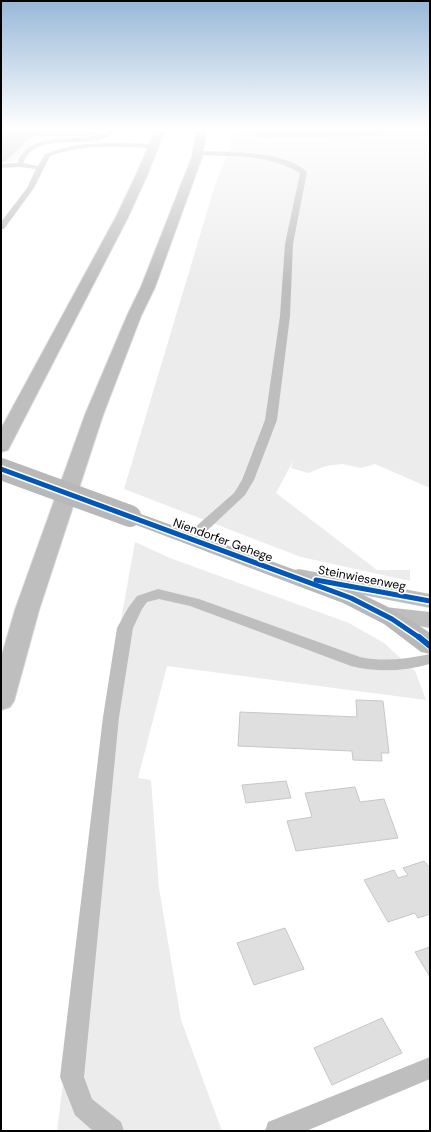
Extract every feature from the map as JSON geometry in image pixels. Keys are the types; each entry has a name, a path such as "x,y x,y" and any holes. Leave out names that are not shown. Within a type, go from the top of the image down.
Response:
{"main road":[{"path":"1,446 63,326 119,224 140,181"},
{"path":"1,701 27,610 94,415 134,316 148,287 188,181"},
{"name":"Steinwiesenweg","path":"291,575 430,601"},
{"path":"385,614 430,620"}],"street":[{"name":"Niendorfer Gehege","path":"1,468 351,598 385,614 414,632 430,646"}],"lane":[{"path":"1,227 34,181"},
{"path":"190,539 239,495 248,480 271,420 285,316 289,244 302,181"},
{"path":"112,1131 83,1107 72,1078 110,717 125,628 135,608 142,599 158,594 194,602 357,662 376,666 397,667 430,659"},
{"path":"277,1131 430,1068"}],"shaded area":[{"path":"217,181 430,181 430,488 375,464 361,468 342,464 326,466 308,473 291,468 293,461 276,493 377,570 410,570 410,581 301,557 124,489"},
{"path":"135,542 170,558 349,623 384,643 415,671 426,700 167,666 138,778 151,780 159,888 181,1020 222,1131 57,1131 117,642"}],"building":[{"path":"356,700 383,701 389,753 381,753 382,761 353,760 352,751 238,746 240,712 357,717"},
{"path":"286,781 291,798 246,803 242,785"},
{"path":"355,787 360,802 384,799 398,838 296,851 287,821 312,817 305,793"},
{"path":"424,861 430,868 430,914 418,918 415,913 388,922 364,880 394,870 398,878 408,875 403,868"},
{"path":"285,928 304,969 254,985 237,943"},
{"path":"430,947 430,977 415,952"},
{"path":"382,1018 402,1053 332,1085 314,1048"}],"cycle path":[{"path":"1,469 351,598 412,631 430,646"},
{"path":"316,580 430,601"}]}
